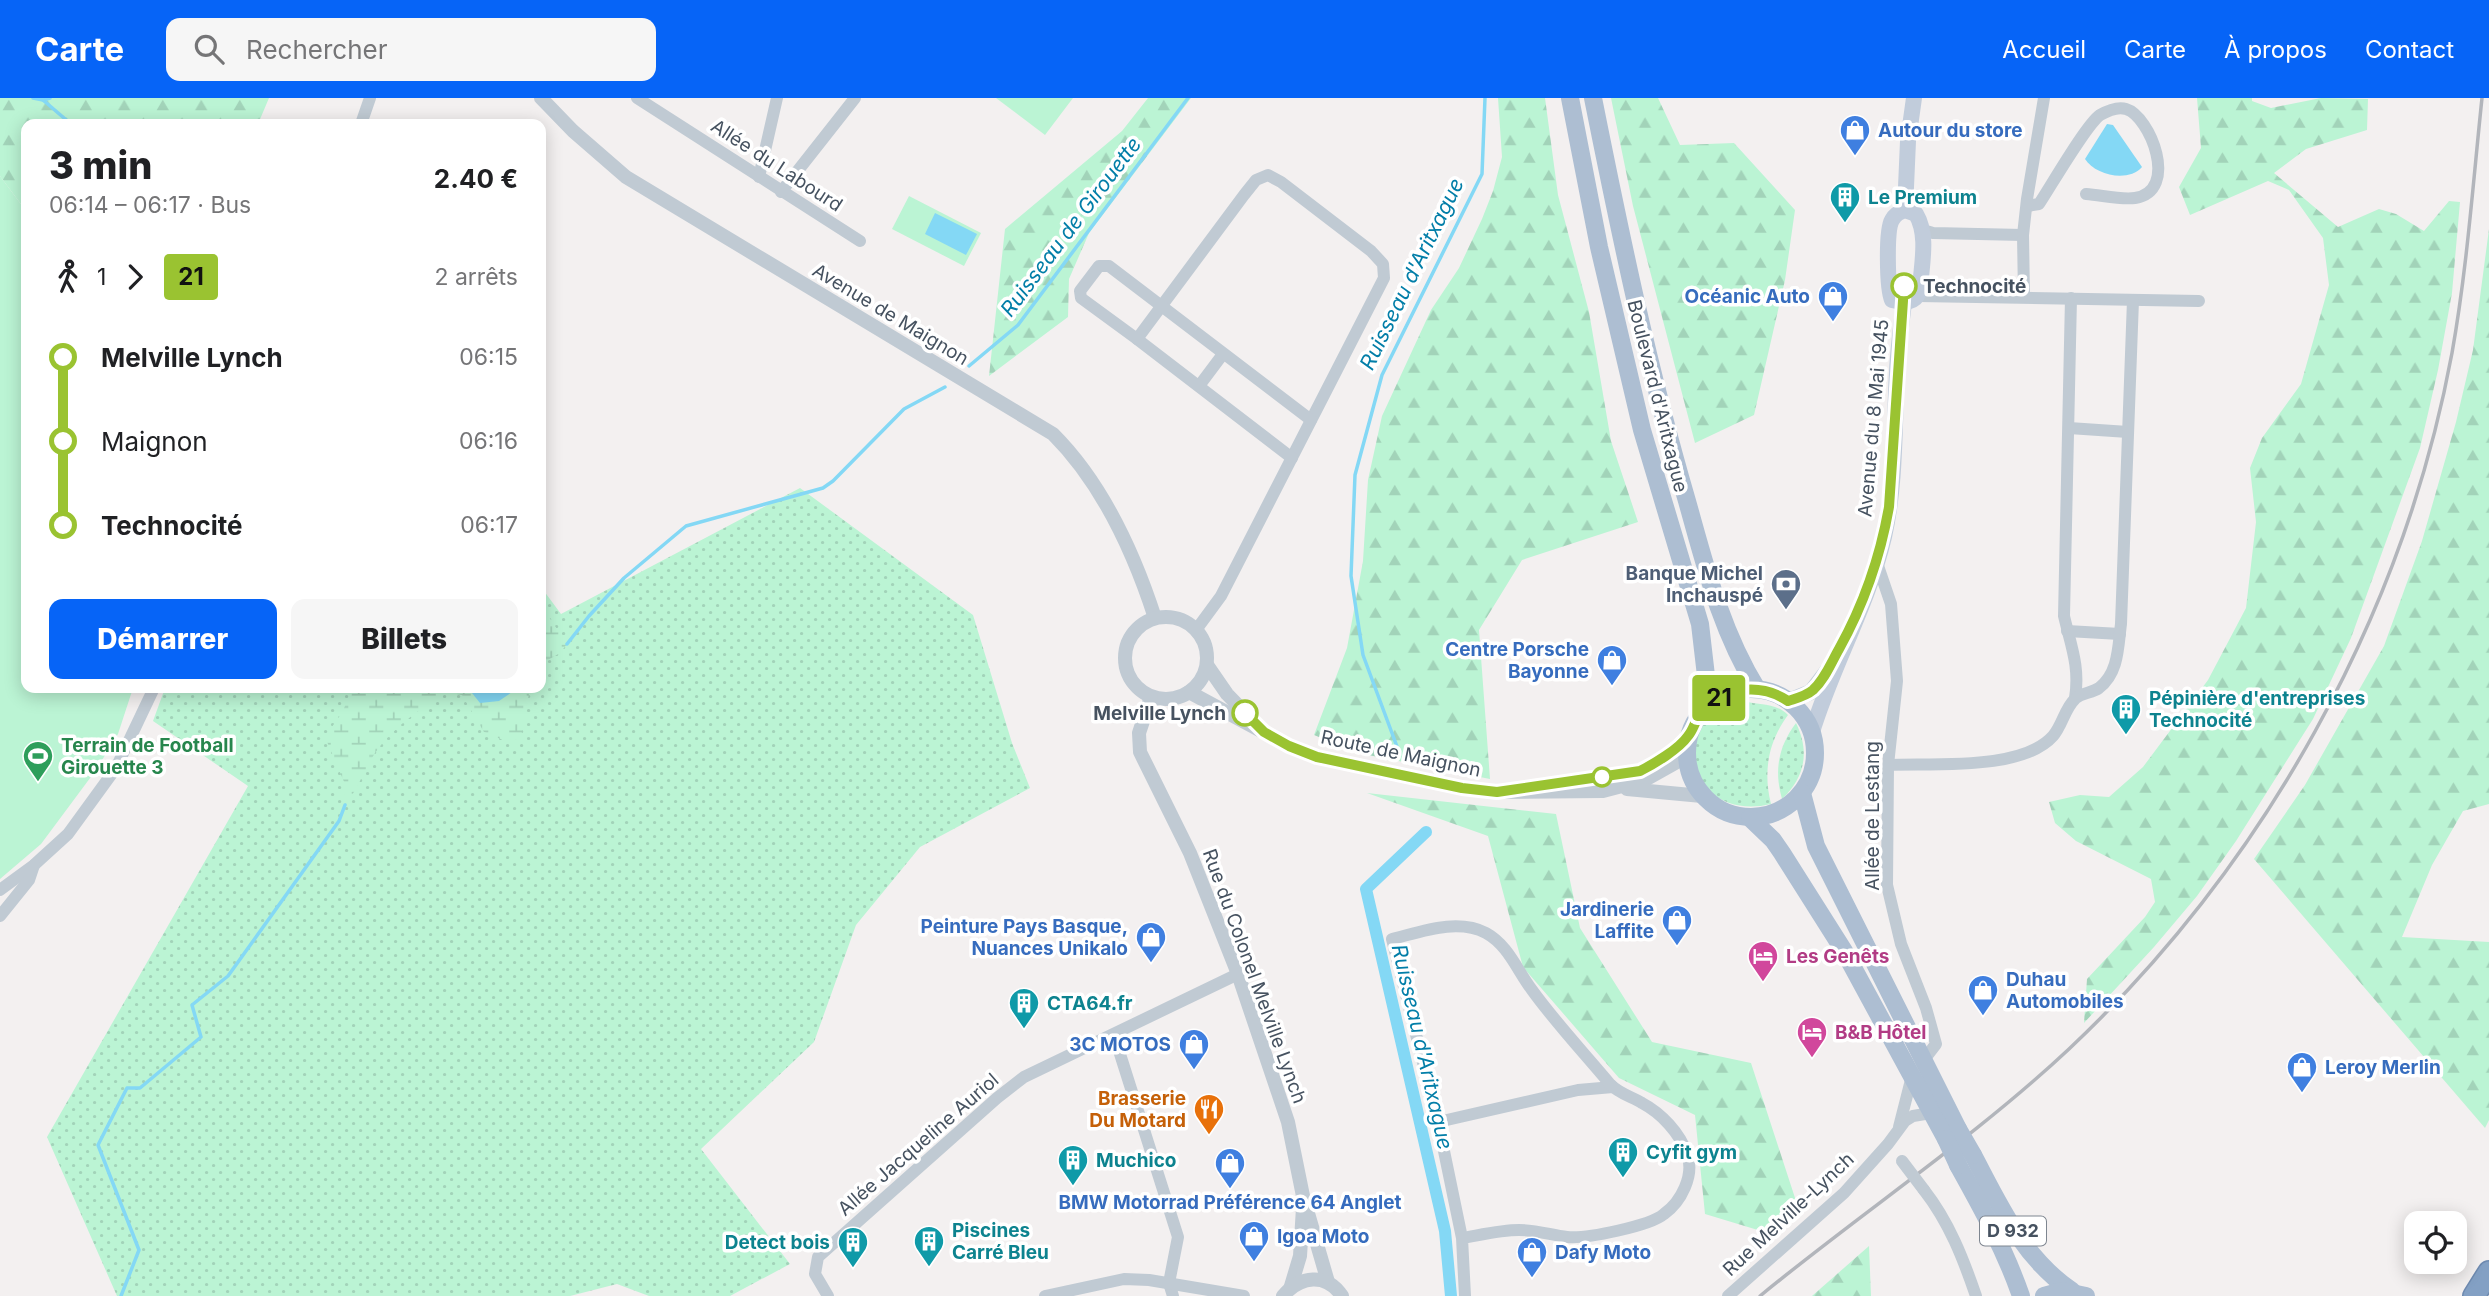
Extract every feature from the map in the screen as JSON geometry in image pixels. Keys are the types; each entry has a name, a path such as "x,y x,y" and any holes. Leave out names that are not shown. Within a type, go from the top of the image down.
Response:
{"highway":[{"path":"2474,1296 2489,1272"}],"main road":[{"name":"Boulevard d'Aritxague","path":"1570,98 1599,247 1642,430 1700,624 1708,694 1712,702"},
{"name":"Boulevard d'Aritxague","path":"1593,98 1620,236 1663,419 1709,578 1730,639 1757,689"},
{"path":"1905,210 1908,141 1914,98"},
{"path":"1911,299 1892,300 1887,286 1889,223 1897,213 1905,210 1916,214 1923,230"},
{"name":"Avenue du 8 Mai 1945","path":"1812,732 1877,563 1889,507 1897,370 1923,230"},
{"name":"Avenue du 8 Mai 1945","path":"1788,701 1811,692 1823,680 1857,617"},
{"path":"1757,689 1770,691 1788,701 1808,722 1815,753 1812,774 1802,793 1780,810 1750,818 1724,812 1702,796 1694,784 1686,757 1688,736 1694,723 1712,702 1733,692 1757,689"},
{"name":"D 932","path":"1802,793 1816,846 1923,1061 1952,1134 1966,1160 2015,1234 2057,1281 2079,1294"},
{"name":"D 932","path":"1750,818 1773,840 1816,905 1844,951 1931,1112 1952,1134"},
{"name":"D 932","path":"1966,1160 2021,1296"},
{"path":"2044,1296 2062,1291 2079,1294"}],"street":[{"path":"363,119 370,98"},
{"name":"Avenue de Maignon","path":"541,98 573,131 626,177 1053,434 1082,466 1118,528 1135,560 1155,618"},
{"name":"Allée du Labourd","path":"637,98 656,103 759,177 860,241"},
{"path":"759,177 777,98"},
{"path":"782,192 855,98"},
{"path":"2024,297 2023,235 2026,206 2033,152 2045,98"},
{"path":"2026,206 2039,204 2094,120 2115,108 2126,109 2137,116 2148,134 2160,165 2158,182 2148,193 2135,198 2086,194"},
{"path":"1137,339 1256,180 1268,175 1371,251 1383,264 1384,278 1292,458 1221,596 1196,629"},
{"path":"1923,230 1933,233 2023,235"},
{"path":"1292,458 1081,298 1080,291 1099,267 1109,267 1311,420"},
{"path":"1911,299 2024,297 2199,301"},
{"path":"1888,765 1998,761 2021,757 2052,737 2075,698 2077,663 2064,616 2071,298"},
{"path":"2075,698 2099,688 2112,673 2117,659 2133,300"},
{"path":"1199,386 1223,354"},
{"path":"2069,428 2128,432"},
{"name":"Allée de Lestang","path":"1877,563 1891,604 1896,681 1888,765 1887,885 1900,944 1926,1008 1936,1044 1923,1061"},
{"path":"1155,618 1177,618 1196,629 1207,652 1207,665 1203,676 1189,692 1171,699 1151,697 1140,691 1125,668 1124,655 1135,630 1144,622 1155,618"},
{"path":"2067,631 2120,634"},
{"name":"Route de Maignon","path":"1207,665 1227,694 1264,732"},
{"name":"Route de Maignon","path":"1189,692 1289,746 1317,757 1462,788 1497,792 1619,789 1702,796"},
{"path":"0,890 34,865 68,834 116,768 152,693"},
{"name":"Rue du Colonel Melville Lynch","path":"1151,697 1139,733 1140,752 1190,853 1238,974 1288,1122 1303,1196 1328,1282"},
{"name":"Route de Maignon","path":"1619,789 1646,780 1686,757"},
{"path":"0,916 29,880 34,865"},
{"path":"1462,1238 1517,1230 1570,1237 1650,1223 1665,1214 1679,1200 1687,1184 1690,1167 1680,1139 1667,1123 1646,1105 1613,1087 1532,991 1497,939 1475,929 1449,926 1392,939 1438,1122 1462,1238 1465,1296"},
{"name":"Allée Jacqueline Auriol","path":"828,1296 815,1273 818,1256 997,1098 1024,1077 1238,974"},
{"path":"1114,1035 1178,1237 1168,1283 1173,1296"},
{"name":"Rue Melville-Lynch","path":"1728,1296 1844,1193 1888,1144 1899,1127 1912,1076"},
{"path":"1438,1122 1578,1090 1613,1087"},
{"path":"1899,1127 1913,1116 1931,1112"},
{"path":"1888,1144 1941,1211 1976,1296"},
{"name":"Rue du Colonel Melville Lynch","path":"1287,1291 1300,1256 1303,1196"},
{"path":"1045,1296 1124,1279 1168,1283 1244,1296"},
{"path":"1287,1291 1309,1279 1328,1282 1342,1296"}],"green space":[{"path":"0,98 269,98 260,119 21,119 21,204 0,176"},
{"path":"996,98 1073,98 1045,135"},
{"path":"1148,98 1191,98 1089,233 1069,279 1068,317 989,376 1005,229 1122,131"},
{"path":"1498,98 1545,98 1558,195 1589,312 1611,441 1638,522 1522,560 1479,630 1490,779 1358,753 1314,735 1347,648 1363,561 1368,480 1382,416 1431,310 1459,268 1493,191 1502,157"},
{"path":"1611,98 1658,98 1680,145 1734,143 1795,210 1785,280 1754,415 1695,443 1633,206"},
{"path":"2197,98 2252,98 2252,101 2271,108 2321,98 2368,99 2367,130 2306,149 2274,173 2338,227 2379,209 2396,214 2424,231 2449,201 2460,202 2452,293 2420,448 2351,638 2313,719 2236,841 2197,896 2084,1023 2087,979 2145,917 2155,902 2151,879 2076,841 2055,823 2049,802 2080,795 2109,797 2143,767 2208,680 2246,608 2256,522 2250,468 2262,438 2301,384 2329,285 2323,238 2289,190 2268,181 2190,215 2179,187 2201,148"},
{"path":"0,176 21,204 21,693 131,693 118,734 96,770 41,844 0,879"},
{"path":"909,196 981,233 964,266 892,229"},
{"path":"2489,229 2489,804 2463,811 2432,865 2402,937 2489,942 2489,1120 2485,1128 2254,859 2305,785 2384,646 2422,541 2456,422 2473,350"},
{"path":"800,488 973,615 1012,743 1030,788 920,847 856,925 814,1042 701,1149 790,1264 730,1296 649,1296 617,1284 570,1296 117,1296 47,1137 248,786 153,721 163,693 546,693 546,594 561,614"},
{"path":"546,612 567,644 560,653 546,661"},
{"path":"350,693 444,693 407,720 382,744 345,805 345,784 325,737 343,711"},
{"path":"451,693 529,693 521,737 510,743 484,732 462,695"},
{"path":"1736,699 1771,706 1788,715 1776,736 1769,758 1767,780 1771,804 1744,806 1722,800 1706,787 1696,770 1694,750 1699,731 1713,713"},
{"path":"1796,723 1803,744 1803,764 1796,782 1782,799 1778,779 1779,760 1785,741"},
{"path":"1367,793 1556,814 1580,928 1652,1042 1751,1063 1796,1201 1771,1234 1705,1214 1695,1115 1619,1078 1523,967 1488,836"},
{"path":"1869,1246 1871,1296 1812,1296"}],"water":[{"path":"2107,124 2113,125 2142,167 2136,172 2120,176 2104,173 2085,159"},
{"path":"935,213 977,234 966,255 925,234"},
{"path":"472,693 511,693 499,701 480,703"}],"waterway":[{"path":"33,98 50,98"},
{"name":"Ruisseau de Girouette","path":"969,366 1018,325 1188,98"},
{"name":"Ruisseau d'Aritxague","path":"1399,752 1363,655 1351,576 1355,475 1382,375 1482,174 1485,98"},
{"path":"43,100 65,119"},
{"name":"Ruisseau de Girouette","path":"567,644 624,578 686,526 823,488 904,409 945,387"},
{"name":"Ruisseau de Girouette","path":"121,1296 139,1250 98,1145 127,1088 140,1088 201,1037 192,1005 228,976 339,821 345,805"},
{"name":"Ruisseau d'Aritxague","path":"1426,832 1366,889 1445,1231 1451,1296"}],"railway":[{"path":"1760,1296 1995,1114 2069,1049 2139,977 2204,900 2263,818 2315,731 2361,641 2399,547 2429,451 2457,321 2482,98"}],"bus line":[{"name":"21","path":"1245,713 1264,732 1317,757 1462,788 1497,792 1640,771 1657,762 1688,736 1702,712 1726,694 1757,689 1770,691 1788,701 1811,692 1823,680 1857,617 1885,534 1895,431 1904,286"}],"place":[{"name":"Autour du store","path":"1855,157"},
{"name":"Le Premium","path":"1845,224"},
{"name":"Technocité","path":"1904,286"},
{"name":"Océanic Auto","path":"1833,323"},
{"name":"Banque Michel Inchauspé","path":"1786,611"},
{"name":"Centre Porsche Bayonne","path":"1612,687"},
{"name":"Melville Lynch","path":"1245,713"},
{"name":"Pépinière d'entreprises Technocité","path":"2126,736"},
{"name":"Terrain de Football Girouette 3","path":"38,783"},
{"name":"Jardinerie Laffite","path":"1677,947"},
{"name":"Peinture Pays Basque, Nuances Unikalo","path":"1151,964"},
{"name":"Les Genêts","path":"1763,983"},
{"name":"Duhau Automobiles","path":"1983,1017"},
{"name":"CTA64.fr","path":"1024,1030"},
{"name":"B&B Hôtel","path":"1812,1059"},
{"name":"3C MOTOS","path":"1194,1071"},
{"name":"Leroy Merlin","path":"2302,1094"},
{"name":"Brasserie Du Motard","path":"1209,1136"},
{"name":"Cyfit gym","path":"1623,1179"},
{"name":"Muchico","path":"1073,1187"},
{"name":"BMW Motorrad Préférence 64 Anglet","path":"1230,1190"},
{"name":"Igoa Moto","path":"1254,1263"},
{"name":"Piscines Carré Bleu","path":"929,1268"},
{"name":"Detect bois","path":"853,1269"},
{"name":"Dafy Moto","path":"1532,1279"}]}
